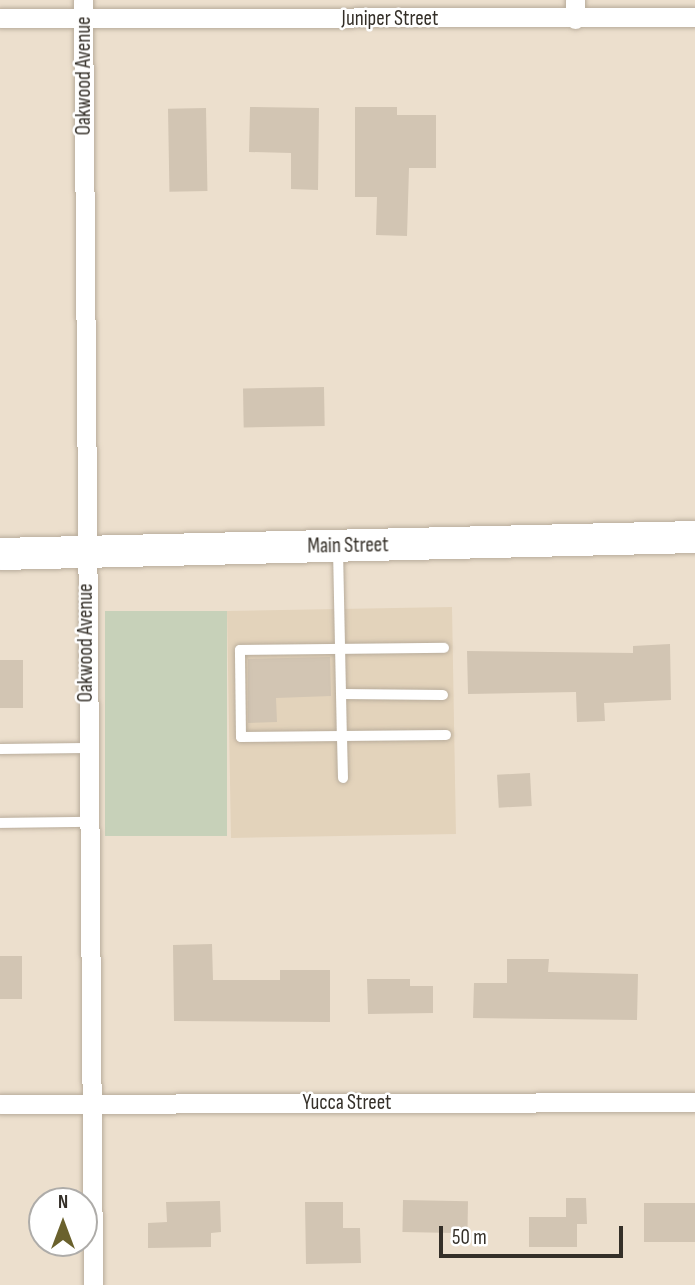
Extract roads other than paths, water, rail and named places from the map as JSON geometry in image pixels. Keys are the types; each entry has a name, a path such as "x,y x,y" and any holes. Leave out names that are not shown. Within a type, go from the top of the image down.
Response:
{"main road":[{"name":"Main Street","path":"0,554 695,537"}],"street":[{"name":"Juniper Street","path":"0,18 84,8 575,10 695,17"},
{"name":"Oakwood Avenue","path":"84,8 86,748 94,1103 93,1285"},
{"name":"Yucca Street","path":"0,1104 695,1102"}],"lane":[{"path":"337,546 343,778"},
{"path":"443,648 240,650 241,737 446,735"},
{"path":"342,694 443,695"},
{"path":"0,749 86,748"},
{"path":"0,823 88,822"}]}
